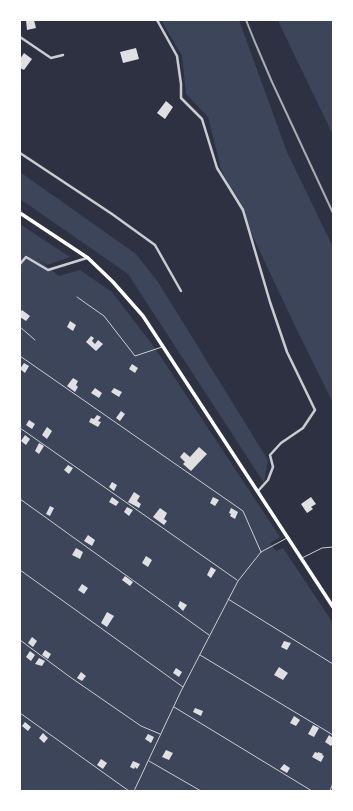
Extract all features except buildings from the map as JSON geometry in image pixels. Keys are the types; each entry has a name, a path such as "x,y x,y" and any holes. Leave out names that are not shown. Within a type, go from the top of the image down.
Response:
{"main road":[{"path":"20,213 88,258 113,282 143,316 333,607"}],"street":[{"path":"157,20 177,56 181,84 181,98 202,119 217,168 243,210 270,302 287,352 315,410 303,428 281,443 270,455 273,467 268,480 258,491"},
{"path":"20,37 51,58 63,55"},
{"path":"20,153 112,214 155,245 181,291"},
{"path":"20,264 26,257 48,270 88,258"}],"lane":[{"path":"77,297 104,316 135,356 163,346"},
{"path":"20,327 35,340"},
{"path":"20,356 243,511 261,552"},
{"path":"20,428 238,581"},
{"path":"20,499 210,635"},
{"path":"134,791 183,687 238,581 261,552 288,538"},
{"path":"301,558 322,548 333,547"},
{"path":"20,570 183,687"},
{"path":"228,599 333,664"},
{"path":"20,640 141,726 161,735"},
{"path":"200,655 333,735"},
{"path":"174,707 312,791"},
{"path":"20,713 128,791"},
{"path":"149,761 201,791"},
{"path":"330,791 333,783"}],"shaded area":[{"path":"161,20 239,20 287,152 333,247 333,403 221,169 208,117 186,94 182,56"},
{"path":"278,20 333,20 333,135 279,23"},
{"path":"20,172 136,254 158,282 268,460 264,483 128,274 20,199"},
{"path":"20,224 70,257 47,265 35,257 59,276 80,270 112,292 155,348 280,537 270,543 276,551 283,548 333,623 333,791 20,791"}],"railway":[{"path":"246,20 272,82 333,213"}]}
